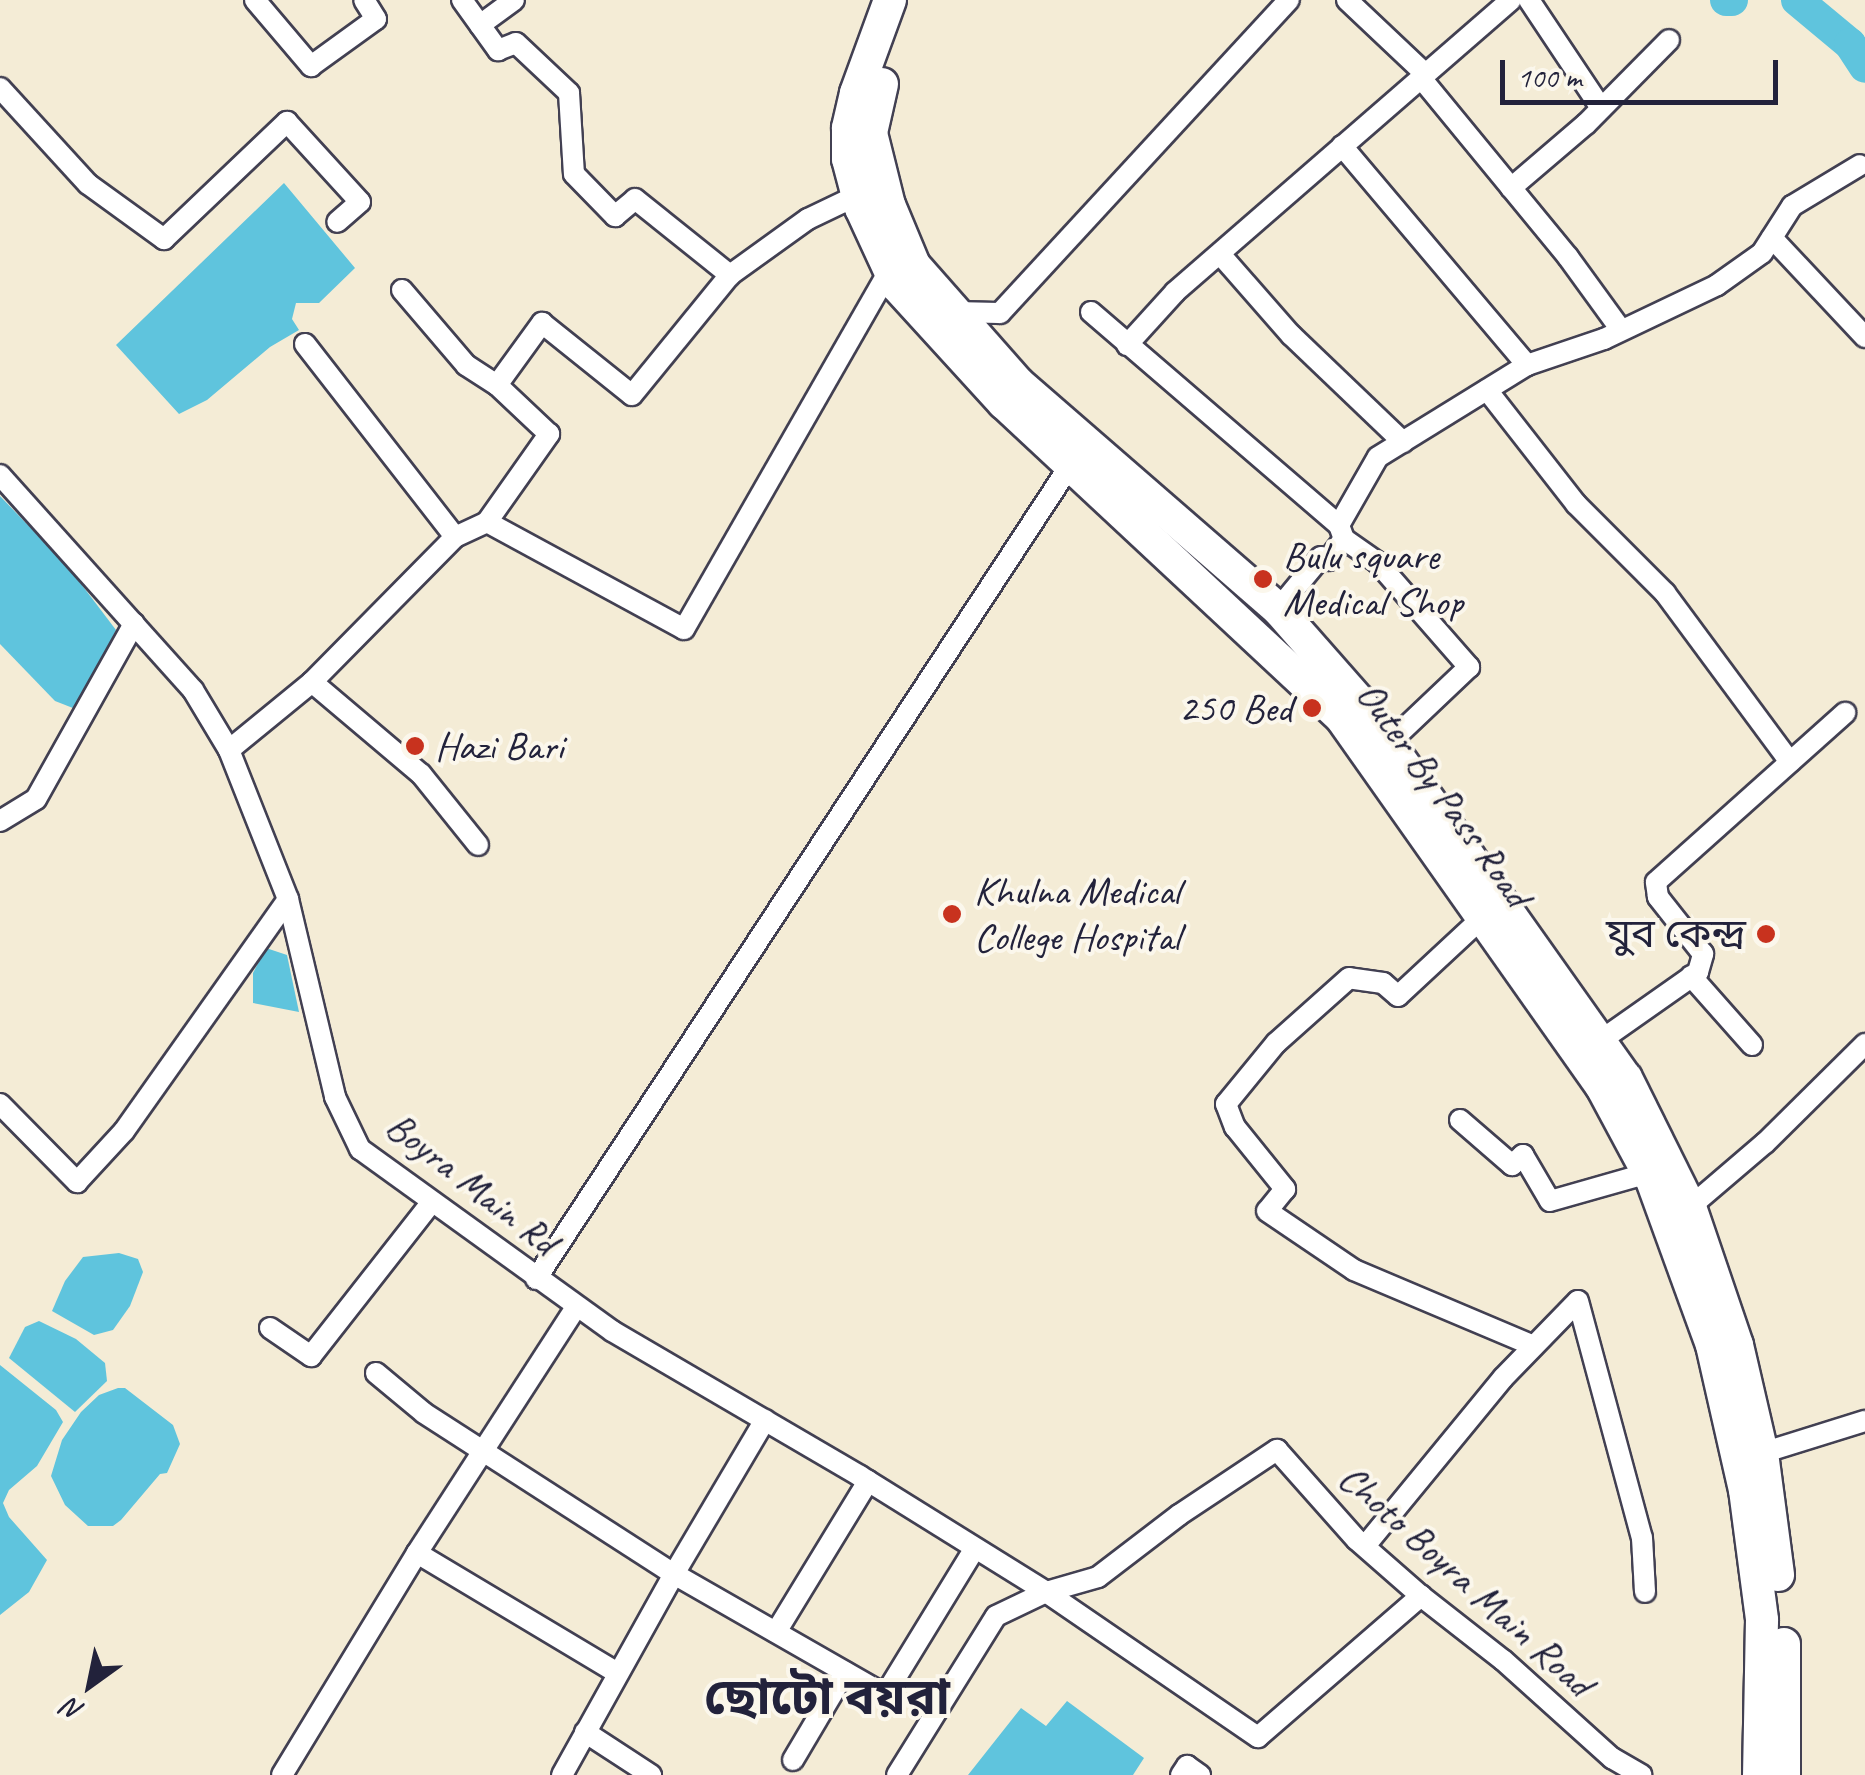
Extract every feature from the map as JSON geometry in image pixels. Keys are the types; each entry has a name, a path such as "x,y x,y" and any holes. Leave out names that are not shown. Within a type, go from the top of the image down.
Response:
{"main road":[{"name":"Outer By Pass Road","path":"890,0 848,128 848,158 858,195 896,286 1004,403 1341,717 1600,1086 1648,1174 1712,1345 1746,1490 1762,1620 1759,1775"},
{"name":"Outer By Pass Road","path":"913,0 876,102 870,133 889,205 914,265 1018,383 1278,609 1389,743 1626,1078 1690,1207 1736,1345 1762,1452 1784,1626 1784,1775"}],"street":[{"path":"255,0 310,66 376,20 364,0"},
{"path":"462,0 498,50 516,42 569,93 574,174 615,216 635,199 730,274"},
{"path":"480,26 514,0"},
{"path":"954,312 1000,314 1289,0"},
{"path":"1347,0 1421,70 1421,78 1622,330"},
{"path":"1127,346 1176,292 1512,0"},
{"path":"1529,0 1602,108"},
{"path":"1511,188 1602,108 1669,40"},
{"path":"0,88 88,184 164,239 287,122 360,202 338,222"},
{"path":"1342,146 1527,364"},
{"path":"1278,609 1321,557 1328,560 1378,457 1527,364 1622,330 1718,285 1762,253 1792,206 1860,165"},
{"path":"497,385 542,324 632,395 730,274 808,219 858,195"},
{"path":"1772,238 1865,337"},
{"path":"1220,254 1290,334 1403,442"},
{"path":"488,522 684,629 890,270"},
{"path":"229,750 312,682 455,537 488,522 549,434 497,385 466,365 402,290"},
{"path":"1090,312 1377,562 1468,667 1389,743"},
{"path":"305,344 455,537"},
{"path":"1487,390 1576,504 1665,593 1790,762"},
{"path":"536,1279 1071,464"},
{"name":"Boyra Main Rd","path":"0,475 193,690 229,750 288,898 335,1096 360,1149 576,1307 1046,1592 1258,1737 1421,1596"},
{"path":"0,821 36,799 134,624"},
{"path":"312,682 421,774 478,845"},
{"path":"1600,1041 1698,972 1704,954 1658,897 1656,882 1844,713"},
{"path":"0,1104 77,1182 124,1131 288,898"},
{"path":"1483,917 1398,996 1382,982 1349,978 1276,1043 1226,1104 1236,1128 1285,1188 1267,1211 1354,1270 1534,1346"},
{"path":"1691,976 1752,1045"},
{"path":"1690,1207 1765,1143 1865,1044"},
{"path":"1460,1120 1512,1165 1523,1155 1550,1201 1648,1174"},
{"path":"270,1328 311,1356 431,1203"},
{"path":"1365,1546 1534,1346 1578,1301 1642,1538 1645,1592"},
{"path":"282,1775 417,1552 576,1307"},
{"path":"376,1373 424,1413 674,1574 885,1695 975,1548"},
{"path":"562,1775 616,1672 765,1420"},
{"path":"1762,1452 1865,1420"},
{"name":"Choto Boyra Main Road","path":"897,1775 996,1616 1046,1592 1098,1576 1179,1515 1277,1450 1365,1546 1421,1596 1503,1660 1612,1758 1642,1775"},
{"path":"776,1632 868,1481"},
{"path":"417,1552 616,1672"},
{"path":"794,1760 845,1672"},
{"path":"586,1732 651,1775"},
{"path":"1181,1775 1186,1766 1200,1775"}],"water":[{"path":"284,183 355,268 319,303 296,303 292,319 299,330 270,347 207,400 179,414 116,345"},
{"path":"0,496 69,568 116,630 78,710 55,701 0,644"},
{"path":"266,948 287,955 299,1012 253,1003 253,973"},
{"path":"119,1253 138,1259 143,1272 130,1306 113,1330 94,1335 52,1311 65,1281 83,1257"},
{"path":"39,1321 76,1339 105,1363 107,1381 75,1412 9,1358 25,1327"},
{"path":"0,1365 56,1410 63,1422 37,1466 9,1490 3,1503 9,1517 47,1560 29,1592 0,1615"},
{"path":"125,1388 173,1425 180,1444 167,1473 160,1474 121,1520 113,1526 88,1526 65,1505 51,1476 62,1440 81,1412 99,1395"},
{"path":"1067,1701 1144,1758 1133,1775 968,1775 1021,1708 1046,1726"}],"waterway":[{"path":"1726,0 1732,0"},
{"path":"1797,0 1850,44 1865,67"}],"place":[{"name":"Bulu square Medical Shop","path":"1263,579"},
{"name":"250 Bed","path":"1312,708"},
{"name":"Hazi Bari","path":"415,746"},
{"name":"Khulna Medical College Hospital","path":"952,914"},
{"name":"যুব কেন্দ্র","path":"1766,934"}],"district":[{"name":"ছোটো বয়রা","path":"827,1698"}]}
